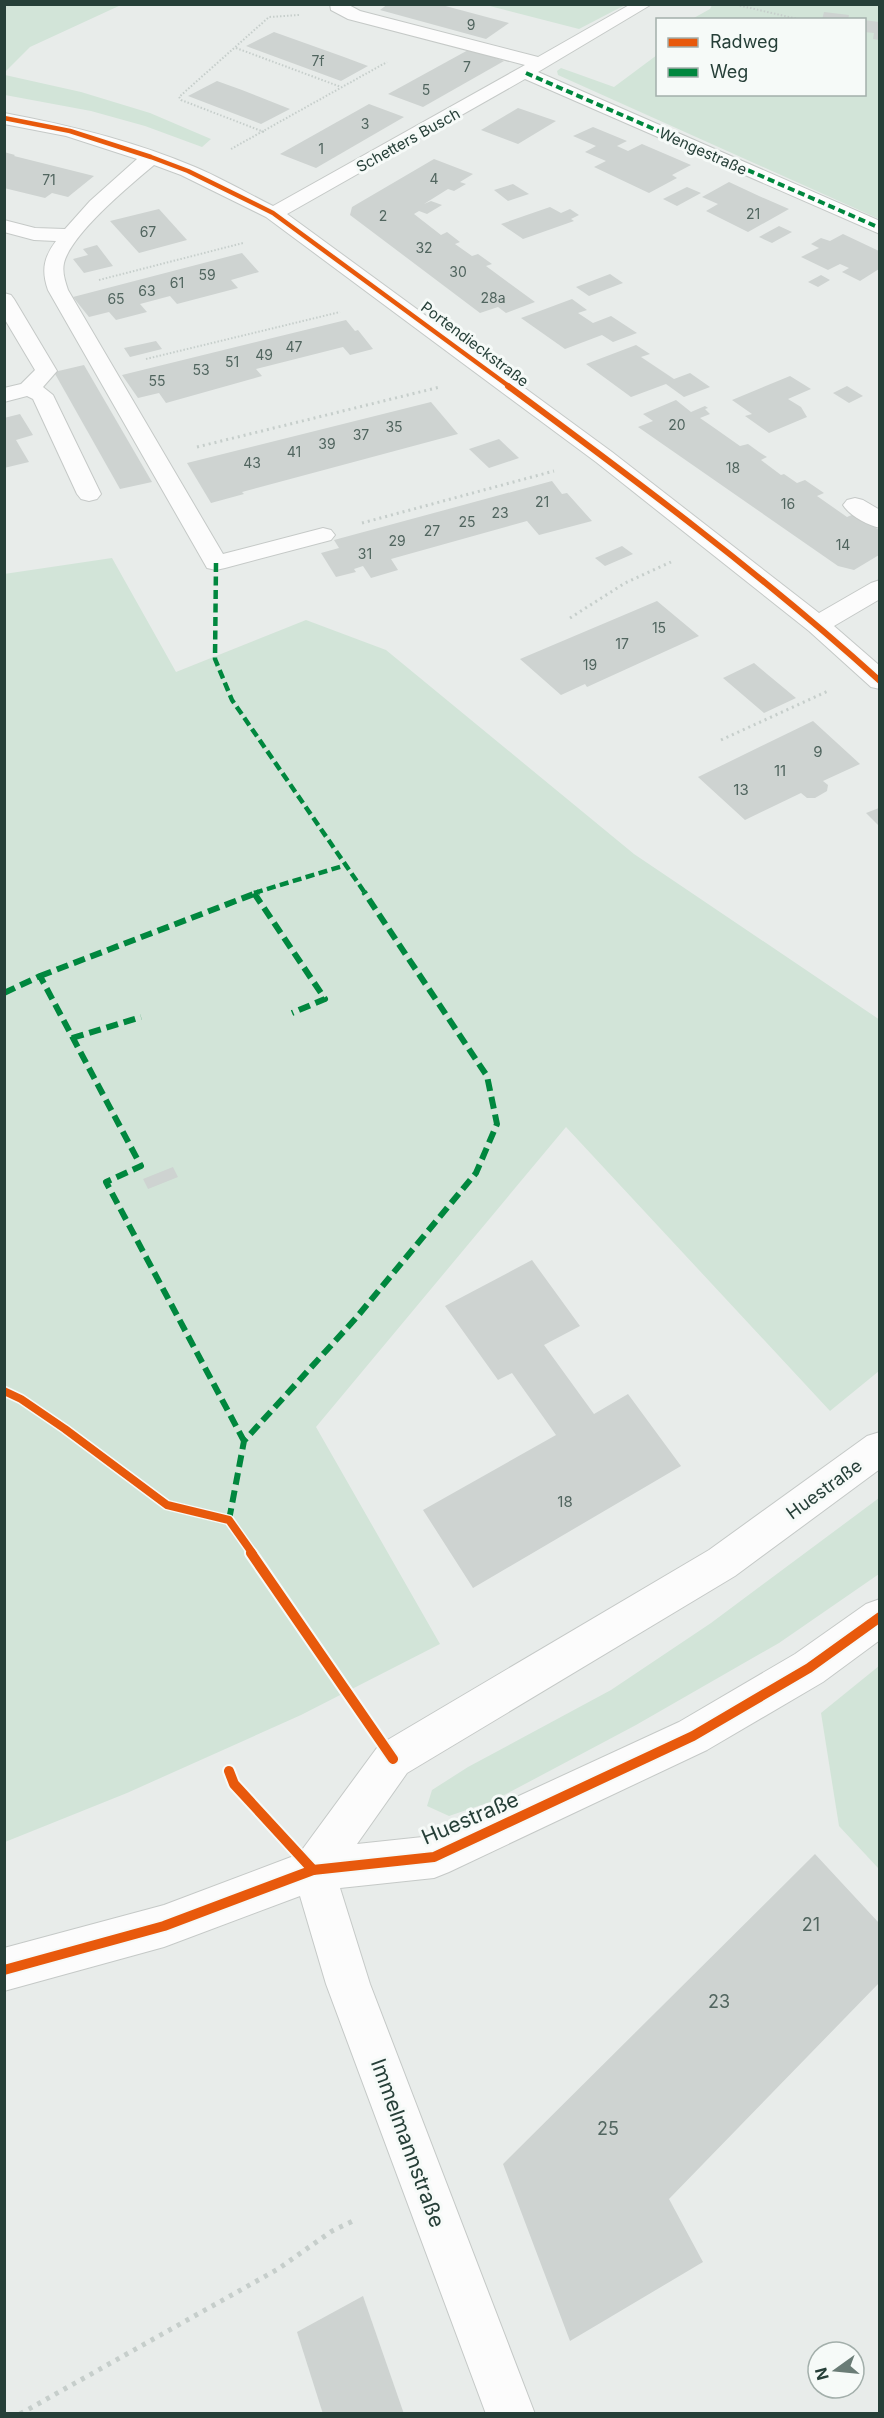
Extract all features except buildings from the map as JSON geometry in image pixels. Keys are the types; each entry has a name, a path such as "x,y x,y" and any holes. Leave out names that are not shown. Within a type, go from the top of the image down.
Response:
{"street":[{"name":"Schetters Busch","path":"273,213 301,200 534,69 644,4"},
{"path":"337,6 354,15 435,37 534,69"},
{"name":"Wengestraße","path":"534,69 879,228"},
{"name":"Portendieckstraße","path":"4,118 70,131 150,157 188,171 273,213 604,457 818,625 875,677"},
{"path":"150,157 71,235 55,257 52,273 58,290 216,563 323,535"},
{"path":"4,226 34,234 71,235"},
{"path":"4,299 46,371 29,389 4,395"},
{"path":"29,389 42,395 89,494"},
{"path":"855,505 879,521"},
{"path":"818,625 879,588"},
{"name":"Huestraße","path":"313,1870 393,1760 722,1563 879,1448"},
{"name":"Huestraße","path":"4,1970 164,1926 313,1870 434,1857 703,1730 809,1668 879,1617"},
{"name":"Immelmannstraße","path":"313,1870 348,1984 511,2414"}],"path":[{"path":"734,4 794,18"},
{"path":"264,132 181,100 180,97 269,17 302,15 337,6"},
{"path":"188,171 264,132 435,37"},
{"path":"236,48 342,87"},
{"path":"58,290 296,228"},
{"path":"323,535 604,457"},
{"path":"570,618 625,583 713,543"},
{"path":"721,740 875,677"},
{"path":"20,2414 278,2269 332,2231 353,2221"}],"green space":[{"path":"5,4 121,5 30,47 5,72"},
{"path":"486,5 625,5 579,29"},
{"path":"712,5 879,5 879,219 558,75 557,71 561,68 614,87 656,56 656,96 866,96 866,18 694,18 710,9"},
{"path":"5,75 81,92 150,113 211,139 202,147 145,126 91,111 5,95"},
{"path":"112,558 176,672 306,620 386,650 634,854 880,1020 879,1371 830,1411 566,1127 316,1427 440,1644 301,1715 127,1793 5,1842 4,574"},
{"path":"879,1498 879,1574 779,1643 636,1725 493,1801 449,1816 427,1806 432,1790 468,1767 611,1690 711,1623"},
{"path":"879,1666 879,1869 839,1826 821,1713"}],"marked path":[{"path":"526,73 880,228"},
{"path":"216,563 215,659 232,700 487,1076 497,1124 476,1173 356,1318 244,1441 229,1520"},
{"path":"40,976 254,893 346,865"},
{"path":"254,893 325,999 292,1013"},
{"path":"4,993 40,976 141,1166 106,1182 244,1441"},
{"path":"72,1038 141,1017"}],"cycle path":[{"path":"4,118 70,131 151,157 188,171 273,213 604,457 818,625 880,681"},
{"path":"4,1391 21,1399 65,1429 167,1505 229,1520 393,1759"},
{"path":"4,1970 164,1926 313,1870 434,1857 693,1736 809,1668 880,1617"},
{"path":"229,1771 234,1784 313,1870"}]}
